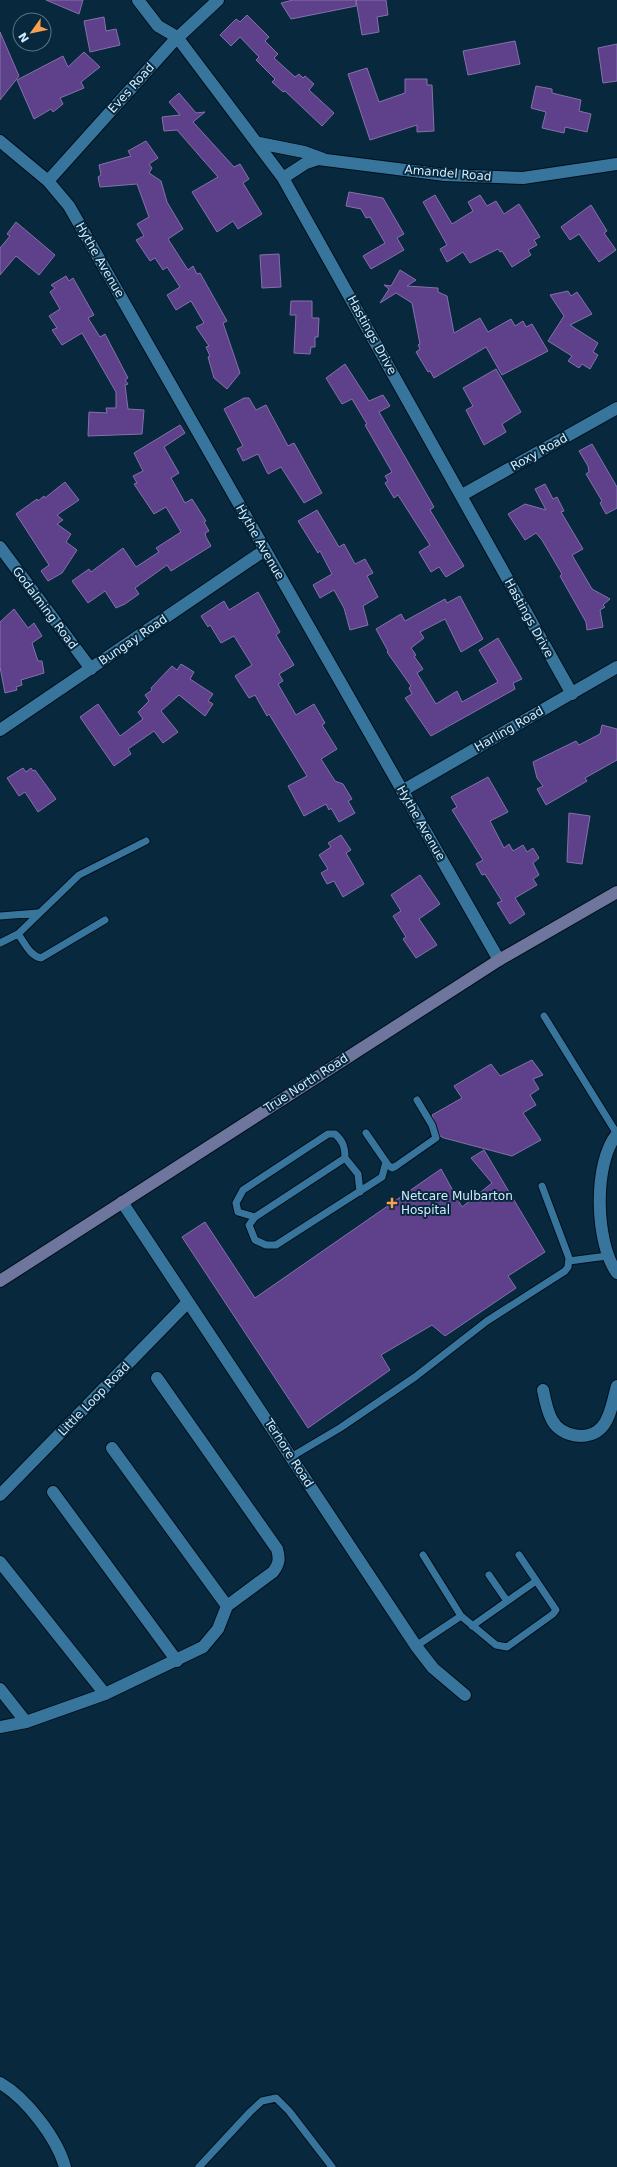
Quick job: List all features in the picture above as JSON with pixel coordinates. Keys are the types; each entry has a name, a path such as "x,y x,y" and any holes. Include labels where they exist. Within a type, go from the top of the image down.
{"main road":[{"name":"True North Road","path":"0,1281 499,960 617,892"}],"street":[{"name":"Hastings Drive","path":"138,0 158,26 178,37 284,178 572,694"},
{"name":"Eves Road","path":"48,181 178,37 218,0"},
{"name":"Hythe Avenue","path":"0,141 48,181 60,193 77,219 499,960"},
{"path":"259,143 304,152 324,159"},
{"name":"Amandel Road","path":"284,178 306,163 324,159 445,175 523,178 617,164"},
{"name":"Roxy Road","path":"462,496 617,408"},
{"name":"Godalming Road","path":"0,547 91,669"},
{"name":"Bungay Road","path":"0,730 265,550"},
{"name":"Harling Road","path":"402,791 617,667"},
{"path":"617,1134 609,1145 602,1164 600,1196 602,1238 607,1256 617,1273"},
{"name":"Terhore Road","path":"122,1202 416,1646 433,1668 466,1695"},
{"name":"Little Loop Road","path":"0,1496 188,1302"},
{"path":"0,1727 26,1722 105,1694 177,1661 203,1647 218,1629 227,1606 273,1572 278,1565 279,1557 277,1549 157,1378"},
{"path":"543,1390 548,1410 556,1425 572,1435 582,1436 593,1434 603,1426 617,1386"},
{"path":"112,1448 227,1606"},
{"path":"53,1492 177,1661"},
{"path":"0,1562 105,1694"},
{"path":"0,1689 26,1722"},
{"path":"0,2083 26,2104 62,2154 66,2167"}],"lane":[{"path":"0,943 18,934 79,875 146,841"},
{"path":"2,917 38,913"},
{"path":"18,934 31,953 35,957 41,958 105,920"},
{"path":"544,1016 617,1134"},
{"path":"366,1133 389,1167 394,1168 436,1140 432,1126 417,1100"},
{"path":"255,1217 238,1212 236,1203 243,1190 328,1134 335,1134 341,1140 345,1148 345,1158 358,1174 360,1192"},
{"path":"345,1158 255,1217 249,1225 255,1240 266,1245 276,1245 382,1177 386,1162"},
{"path":"291,1457 340,1428 415,1377 488,1321 565,1271 569,1261 542,1186"},
{"path":"569,1261 607,1256"},
{"path":"423,1555 461,1616 496,1646 507,1647 553,1614 556,1610 555,1606 519,1555"},
{"path":"489,1575 507,1601"},
{"path":"472,1626 536,1581"},
{"path":"416,1646 461,1616"},
{"path":"199,2167 262,2101 276,2098 289,2111 332,2167"}],"building":[{"path":"46,0 83,0 79,14"},
{"path":"293,0 356,0 356,6 291,19 281,3"},
{"path":"356,0 386,0 388,15 377,17 379,32 362,35"},
{"path":"247,15 269,37 265,41 278,54 274,58 295,77 299,74 303,78 305,76 314,84 309,90 334,113 322,126 285,91 283,92 272,82 275,79 256,60 259,57 240,37 231,46 220,35 236,19 240,22"},
{"path":"104,17 106,31 116,29 120,45 90,52 84,21"},
{"path":"0,32 19,76 0,100"},
{"path":"515,41 520,64 468,75 463,51"},
{"path":"617,44 617,81 603,83 598,48"},
{"path":"84,52 100,67 81,82 84,88 60,98 63,104 53,112 51,109 34,119 17,80 63,56 68,67"},
{"path":"367,68 379,102 405,93 405,79 427,79 427,85 432,85 434,131 417,132 417,125 370,140 348,74"},
{"path":"536,86 552,89 552,93 581,100 579,111 591,114 587,132 565,127 564,133 542,128 546,112 531,108"},
{"path":"179,93 196,113 205,112 193,122 234,167 240,164 249,179 243,183 262,214 238,229 233,221 217,232 192,192 218,177 177,130 164,131 162,117 180,115 169,102"},
{"path":"146,141 158,158 149,164 152,168 149,173 161,181 167,202 183,229 168,239 188,270 193,266 197,274 200,273 227,321 223,323 240,373 227,389 214,378 208,357 210,356 206,347 209,346 196,327 204,323 191,301 176,310 167,295 180,287 167,267 163,270 155,258 150,261 136,240 144,236 137,224 149,217 137,184 100,187 98,177 101,175 99,165 131,156 128,151"},
{"path":"349,192 383,198 404,234 397,238 404,250 371,269 363,256 385,243 370,217 366,218 361,209 346,206"},
{"path":"435,195 452,224 473,211 468,202 480,195 487,206 496,201 504,214 519,204 540,237 534,240 537,245 528,250 531,255 512,267 502,251 500,252 498,249 470,263 463,252 447,262 440,249 447,245 423,202"},
{"path":"591,205 607,231 604,233 616,250 599,262 579,234 570,240 561,227"},
{"path":"16,222 55,255 39,275 16,256 0,275 0,248 10,236 7,234"},
{"path":"279,254 281,287 262,288 260,255"},
{"path":"400,270 416,280 407,286 438,288 438,292 447,296 454,333 480,318 488,332 511,319 515,326 523,321 526,327 532,324 548,351 502,375 486,347 434,378 430,371 428,372 416,352 420,349 418,345 420,344 412,303 396,293 380,303 389,289 384,285 391,286"},
{"path":"66,276 69,281 73,278 94,315 88,318 100,337 105,334 128,378 125,380 128,384 125,385 128,409 144,410 142,434 88,436 89,412 107,413 106,408 116,408 116,392 82,333 62,345 52,330 57,328 49,316 60,309 50,292 55,288 51,285"},
{"path":"568,291 571,296 577,292 592,314 570,325 598,343 593,352 598,355 590,369 582,364 579,368 568,361 572,356 548,341 564,316 550,295"},
{"path":"291,301 312,301 312,318 319,318 318,337 315,337 315,347 311,347 310,354 294,353 296,315 290,315"},
{"path":"345,364 369,401 383,395 390,406 379,412 434,507 430,510 464,566 446,577 439,567 431,572 419,552 430,545 398,495 394,498 385,483 388,481 385,476 392,472 352,399 342,404 326,378"},
{"path":"496,369 521,412 502,424 506,432 484,445 466,410 473,406 463,388"},
{"path":"244,398 249,398 256,410 266,405 288,446 294,443 322,493 304,503 281,467 268,474 258,454 243,461 237,449 243,446 224,409"},
{"path":"180,425 185,433 164,447 179,473 171,478 185,503 192,499 206,521 204,522 209,531 205,533 211,546 171,571 167,565 135,588 139,594 125,604 116,608 105,591 88,603 72,581 89,569 91,572 123,548 136,567 159,552 156,548 181,532 166,507 154,514 134,484 137,483 133,476 143,471 134,453"},
{"path":"592,444 617,487 617,508 606,514 600,503 602,501 586,474 589,472 588,466 579,451"},
{"path":"65,482 79,500 57,515 63,520 57,524 71,534 66,542 77,550 62,573 48,581 41,571 49,565 16,514 37,499 38,501 44,496 45,498"},
{"path":"545,484 553,499 557,497 564,511 561,512 583,549 572,555 592,589 610,599 603,605 605,607 600,610 603,627 587,630 586,622 560,576 562,574 542,540 536,533 525,540 508,514 525,504 546,510 535,489"},
{"path":"317,510 339,547 344,544 355,564 365,559 373,573 367,576 378,597 363,606 368,625 350,630 344,608 334,590 320,598 313,585 332,574 320,551 318,553 298,521"},
{"path":"258,592 280,632 276,635 294,665 279,674 283,681 278,684 296,715 314,704 325,723 322,725 337,749 321,759 335,781 343,784 352,799 348,801 355,813 339,822 331,808 329,810 326,804 304,816 288,786 307,776 269,714 267,716 255,695 249,698 235,676 252,665 234,636 221,643 210,625 208,627 201,616 224,601 229,610"},
{"path":"460,596 483,639 461,652 445,619 420,632 424,638 411,648 416,655 414,656 423,669 417,673 436,704 457,691 462,702 498,682 479,650 498,638 522,679 513,683 515,689 431,736 405,698 412,694 409,688 411,686 387,652 388,651 376,629 401,614 405,621 445,599 447,603"},
{"path":"14,609 28,628 34,623 42,636 32,643 38,661 42,661 44,673 21,680 22,685 16,687 17,690 5,693 0,667 0,622"},
{"path":"181,664 194,672 190,679 213,694 208,701 213,704 205,716 179,695 161,711 178,732 163,743 154,731 128,749 131,754 114,766 80,717 98,704 120,736 143,719 138,712 149,701 145,695 152,690 151,688 172,666 177,670"},
{"path":"602,725 617,729 617,760 585,778 587,781 546,805 537,789 543,786 537,778 533,762 576,741 579,745 600,734"},
{"path":"23,768 26,772 31,768 33,771 35,770 56,799 38,812 25,792 19,796 7,778"},
{"path":"488,777 508,812 490,821 504,848 509,844 513,851 523,845 527,852 533,848 539,858 533,863 539,875 533,879 537,885 515,898 525,914 510,924 497,903 502,901 485,874 482,875 476,864 483,860 452,810 457,807 451,797"},
{"path":"569,813 590,816 582,864 567,862"},
{"path":"341,835 351,850 346,853 364,884 343,897 334,881 327,884 321,873 328,869 319,855 331,847 328,843"},
{"path":"420,875 440,904 419,919 437,945 416,958 403,939 406,937 393,916 401,911 391,895"},
{"path":"532,1060 543,1075 533,1079 539,1089 530,1095 536,1105 523,1113 541,1140 512,1156 440,1136 432,1115 462,1098 454,1086 491,1064 500,1076"},
{"path":"484,1150 545,1252 508,1276 516,1288 445,1336 432,1325 381,1355 390,1370 308,1428 182,1237 205,1222 255,1298 441,1169 462,1207 492,1183 471,1158"}],"place":[{"name":"Netcare Mulbarton Hospital","path":"392,1203"}]}
